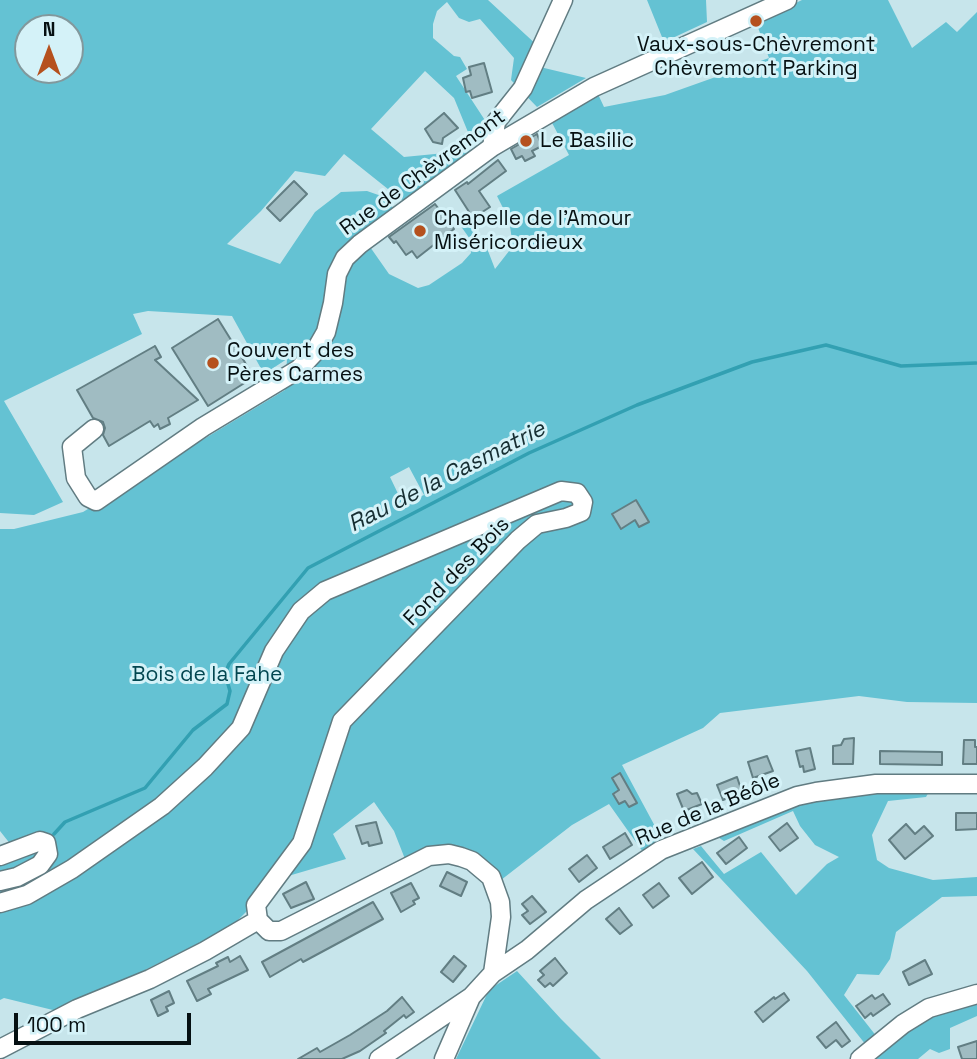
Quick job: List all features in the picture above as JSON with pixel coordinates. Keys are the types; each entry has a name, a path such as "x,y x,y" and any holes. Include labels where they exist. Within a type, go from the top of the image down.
{"street":[{"path":"492,147 496,122 523,88 563,0"},
{"name":"Rue de Chèvremont","path":"94,429 72,447 76,478 88,497 96,501 203,427 299,369 314,353 326,332 334,303 337,274 345,258 360,244 492,147 594,87 787,0"},
{"name":"Fond des Bois","path":"0,903 27,894 72,869 162,806 205,767 241,728 274,651 301,611 325,591 523,505 561,491 577,493 583,502 581,512 537,524 518,540 342,721 302,843 256,905 258,920"},
{"name":"Rue de la Béôle","path":"471,997 493,973 527,950 586,900 661,850 797,796 876,784 977,784"},
{"path":"0,856 40,841 46,844 48,854 40,864 17,877 0,881"},
{"path":"0,1049 77,1009 150,979 258,920 270,931 281,931 429,856 449,854 472,861 491,877 496,887 501,917 493,973"},
{"path":"860,1059 903,1024 929,1008 977,994"},
{"path":"379,1059 471,997"},
{"path":"444,1059 471,997"}],"green space":[{"name":"Bois de la Fahe","path":"0,0 488,0 539,47 540,67 586,78 537,107 511,80 514,58 480,19 469,22 459,18 447,2 437,11 433,38 454,56 460,57 467,69 456,76 492,131 470,137 454,98 425,71 371,129 404,157 476,150 403,201 344,154 325,176 295,171 261,211 227,244 280,264 315,212 341,192 367,191 387,198 399,218 368,244 389,274 418,288 429,285 462,263 471,253 470,239 455,218 456,213 485,243 495,269 513,246 509,220 497,196 569,155 550,119 597,92 604,107 665,95 769,58 756,22 802,0 888,0 912,48 946,22 957,32 977,12 977,703 907,702 859,696 720,713 703,728 622,765 664,843 643,852 609,804 572,825 501,880 489,865 405,859 394,831 374,802 333,834 346,859 261,884 249,898 247,911 231,927 61,1012 4,998 0,1000 0,855 15,850 0,831 0,529 14,529 83,512 285,390 287,359 264,374 232,316 148,311 133,314 142,334 4,401 63,502 34,515 0,513","holes":["409,467 424,495 403,504 390,477"]},
{"path":"647,0 706,0 707,22 664,42"},
{"path":"931,788 926,797 888,801 872,835 877,860 889,868 933,880 977,877 977,896 942,897 896,932 890,959 879,975 857,974 844,995 877,1037 866,1045 807,971 693,849 701,846 724,874 761,852 796,895 827,864 839,857 815,845 800,826 793,811 724,841 716,836 808,798"},
{"path":"517,971 601,1059 456,1059 489,990"},
{"path":"977,1000 977,1016 950,1028 950,1049 939,1053 930,1049 918,1059 871,1059 897,1035 961,1001"}],"building":[{"path":"484,63 492,92 472,98 470,91 466,92 463,78 471,75 469,67"},
{"path":"444,113 458,128 443,138 442,144 433,142 425,129"},
{"path":"537,134 542,146 532,151 535,156 525,161 522,156 516,159 511,149"},
{"path":"498,160 506,171 479,191 490,207 473,218 455,190 467,182 468,184"},
{"path":"294,181 307,194 280,221 267,208"},
{"name":"Chapelle de l'Amour Miséricordieux","path":"435,204 454,229 417,258 412,251 406,255 396,241 394,243 389,237"},
{"name":"Couvent des Pères Carmes","path":"218,319 254,377 208,406 172,348"},
{"path":"155,346 161,357 155,360 198,400 168,418 170,424 160,429 158,424 154,427 150,421 109,446 103,435 103,422 93,418 77,390"},
{"path":"636,500 649,522 639,527 635,520 621,529 612,514"},
{"path":"854,738 853,764 833,764 833,746 841,745 844,739"},
{"path":"964,740 975,740 977,764 963,764"},
{"path":"810,748 815,769 804,772 796,751"},
{"path":"880,751 942,752 942,765 880,764"},
{"path":"767,756 773,771 753,778 748,762"},
{"path":"620,773 637,803 629,807 625,801 619,804 613,794 619,790 612,778"},
{"path":"737,777 742,792 723,800 717,785"},
{"path":"687,790 692,794 697,793 702,804 684,811 677,794"},
{"path":"956,813 977,813 977,829 956,830"},
{"path":"376,822 382,843 369,846 368,842 362,844 356,826"},
{"path":"787,823 798,838 780,851 769,837"},
{"path":"906,824 915,834 924,826 933,836 905,859 889,840"},
{"path":"625,833 632,845 610,859 603,847"},
{"path":"739,837 747,848 726,864 717,853"},
{"path":"587,855 597,868 579,882 569,869"},
{"path":"702,862 713,877 692,894 679,878"},
{"path":"447,872 467,882 461,896 440,886"},
{"path":"306,882 314,899 291,908 283,894"},
{"path":"411,883 419,898 413,901 415,904 401,912 391,893"},
{"path":"659,883 669,896 653,908 643,895"},
{"path":"532,896 546,912 530,924 522,915 528,911 522,904"},
{"path":"373,902 383,919 270,977 262,962"},
{"path":"619,908 632,925 620,934 606,919"},
{"path":"240,956 248,970 208,989 211,994 197,1001 187,981 218,966 216,963 228,957 230,962"},
{"path":"454,956 466,966 453,982 441,972"},
{"path":"555,958 567,973 553,986 550,983 545,987 538,980 544,975 540,971"},
{"path":"925,960 932,974 909,985 903,972"},
{"path":"169,991 174,1003 166,1007 168,1011 158,1016 151,1000"},
{"path":"784,993 789,1000 763,1022 755,1012 774,997 775,999"},
{"path":"883,994 890,1004 873,1016 871,1013 865,1018 856,1006 872,995 875,999"},
{"path":"402,997 414,1012 406,1018 404,1015 384,1031 386,1033 360,1051 342,1059 298,1059 317,1048 320,1052 350,1035 387,1011"},
{"path":"836,1022 850,1041 842,1047 836,1040 826,1048 817,1037"},
{"path":"977,1041 977,1059 962,1059 958,1047"}],"waterway":[{"name":"Rau de la Casmatrie","path":"54,834 65,822 145,788 193,730 227,704 230,691 225,674 229,664 308,568 529,453 637,405 752,362 826,345 901,366 976,363"}],"place":[{"name":"Vaux-sous-Chèvremont Chèvremont Parking","path":"756,21"},
{"name":"Le Basilic","path":"526,141"},
{"name":"Chapelle de l'Amour Miséricordieux","path":"420,231"},
{"name":"Couvent des Pères Carmes","path":"213,363"}]}
